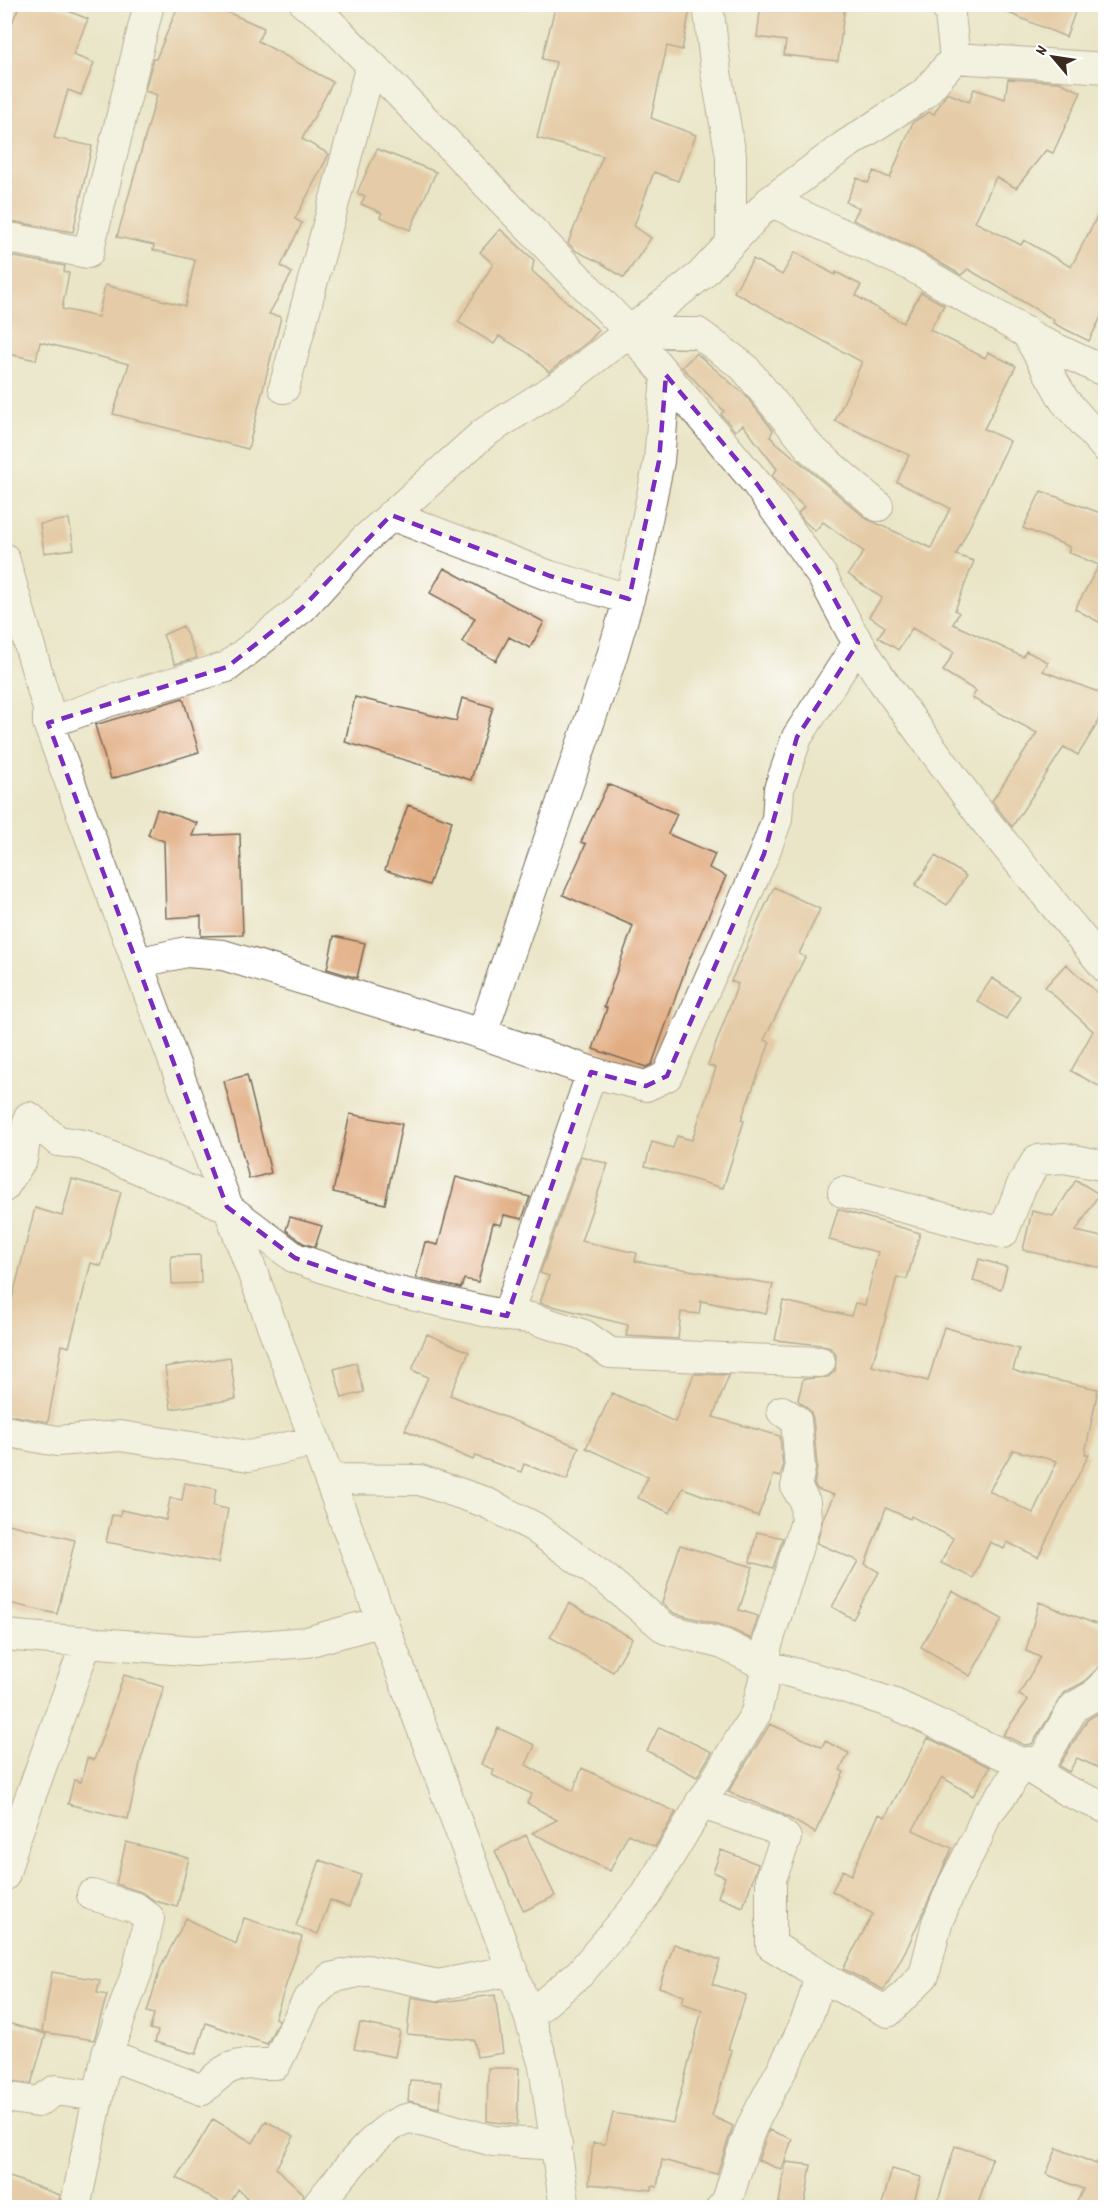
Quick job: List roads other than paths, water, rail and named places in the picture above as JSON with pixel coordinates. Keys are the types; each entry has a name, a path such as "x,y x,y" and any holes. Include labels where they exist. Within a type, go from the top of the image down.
{"street":[{"path":"4,237 88,253 149,4"},
{"path":"305,4 323,16 372,65 628,331 757,484 822,576 858,643 882,680 983,818 1106,968"},
{"path":"708,4 716,72 731,156 731,242"},
{"path":"48,723 110,701 227,667 302,608 363,541 484,433 565,382 701,275 770,201 844,146 924,94 955,58 951,15 945,4"},
{"path":"955,58 1106,68"},
{"path":"284,388 372,65"},
{"path":"770,201 910,265 1026,332 1106,372"},
{"path":"628,331 698,333 744,367 810,448 878,506"},
{"path":"1026,332 1064,400 1106,448"},
{"path":"482,1034 611,659 629,599 659,461 666,375"},
{"path":"391,515 550,576 629,599"},
{"path":"4,558 48,709 48,723 529,2016 544,2066 565,2208"},
{"path":"137,963 186,952 223,955 482,1034 592,1072 646,1086 667,1076 764,854 777,819 779,789 797,737 858,643"},
{"path":"507,1316 592,1072"},
{"path":"4,1187 22,1159 29,1117 58,1141 84,1145 227,1207 295,1258 389,1290 507,1316 531,1318 584,1335 610,1353 820,1362"},
{"path":"843,1192 1003,1233 1021,1187 1037,1160 1064,1158 1106,1166"},
{"path":"529,2016 580,1973 646,1895 756,1713 767,1666 766,1648 806,1521 805,1502 796,1487 800,1468 796,1420 782,1411"},
{"path":"4,1431 57,1441 120,1436 249,1455 315,1441"},
{"path":"329,1479 420,1480 485,1502 534,1527 607,1580 666,1629 723,1644 767,1666 828,1682 895,1704 1021,1763 1067,1791 1106,1808"},
{"path":"4,1635 195,1651 307,1642 383,1621"},
{"path":"4,1876 15,1839 87,1641"},
{"path":"1021,1763 1043,1761 1074,1707 1095,1695 1106,1682"},
{"path":"700,1803 773,1828 786,1838 771,1879 771,1945 819,1975 888,2012 924,1975 937,1923 953,1885 986,1815 1008,1787 1021,1763"},
{"path":"75,2208 107,2054 138,1969 149,1918 136,1908 92,1896"},
{"path":"107,2054 202,2090 225,2068 244,2064 276,2064 307,2001 330,1977 367,1970 438,1985 513,1970"},
{"path":"721,2208 727,2201 755,2120 788,2060 816,1996 819,1975"},
{"path":"4,2097 38,2102 56,2091 98,2096"},
{"path":"315,2208 382,2133 399,2119 411,2118 493,2140 557,2145"}]}
